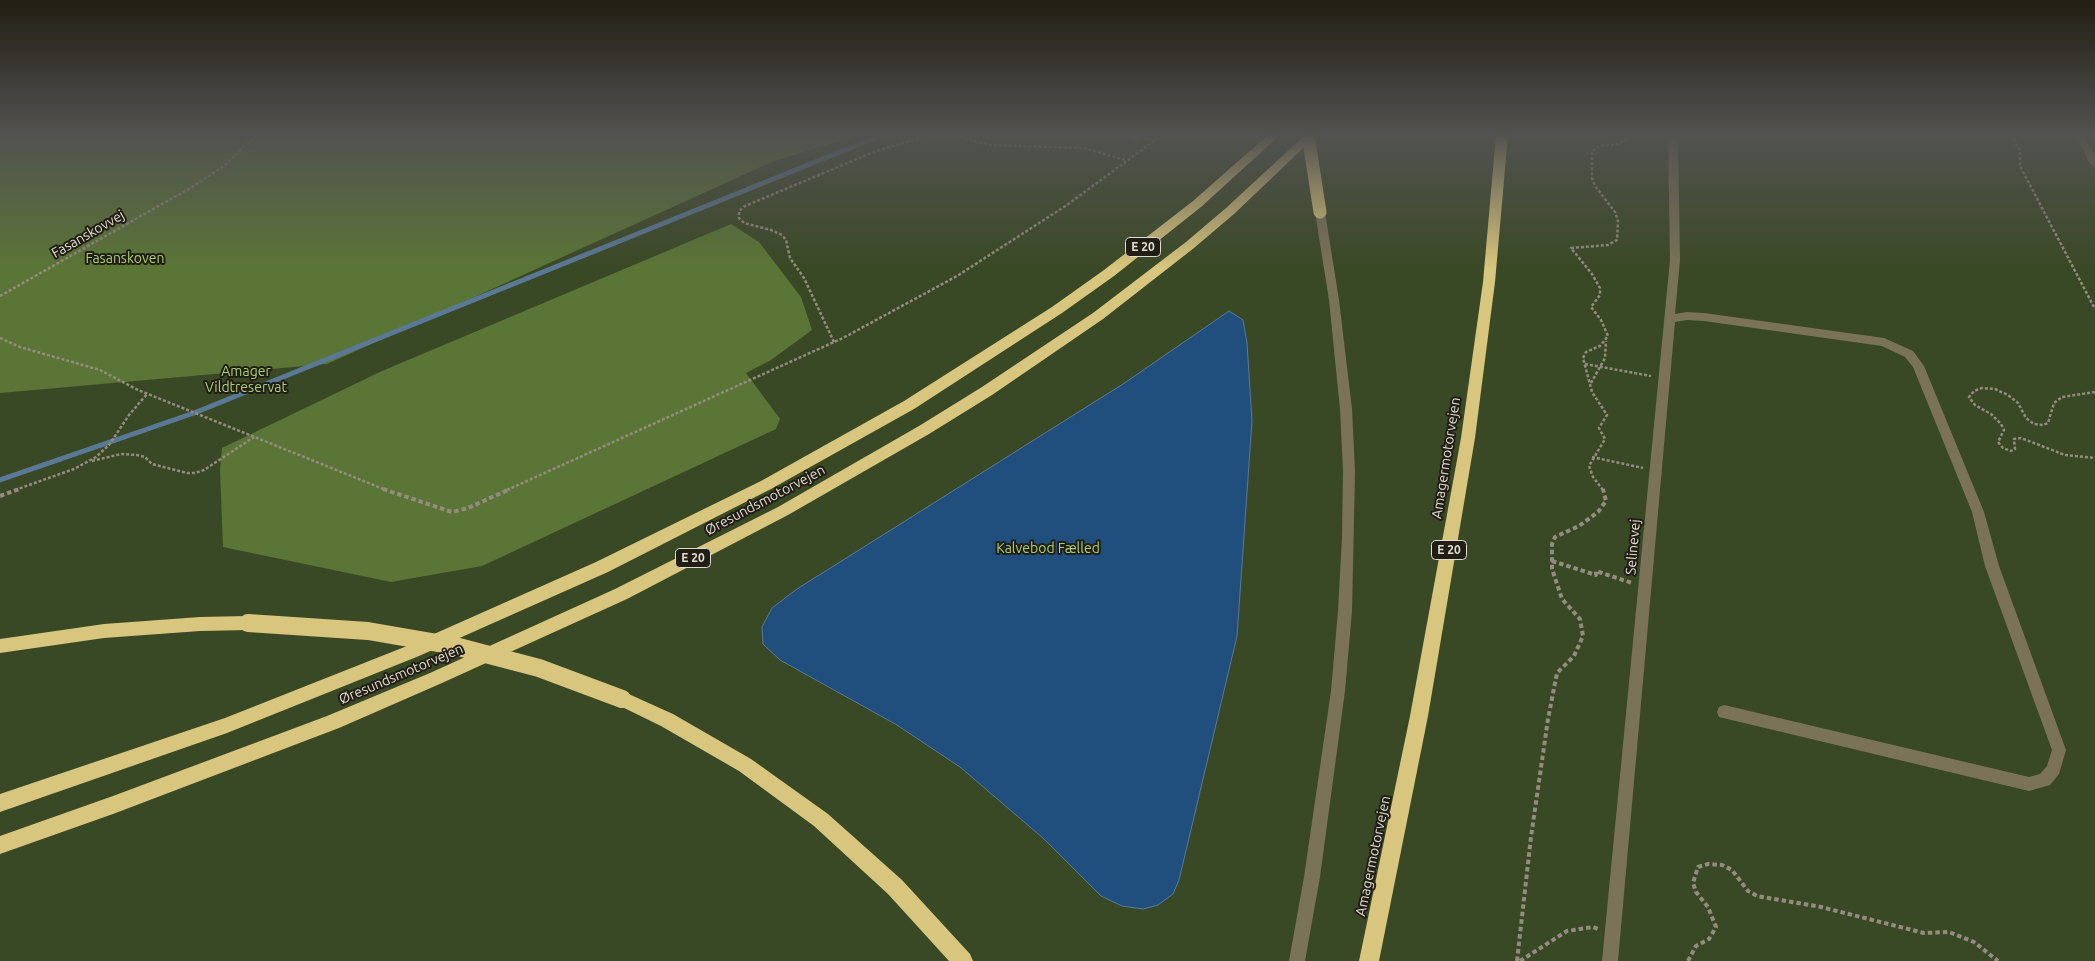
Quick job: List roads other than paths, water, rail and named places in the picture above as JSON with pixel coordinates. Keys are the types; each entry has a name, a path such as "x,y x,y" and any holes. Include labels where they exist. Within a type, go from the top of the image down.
{"highway":[{"name":"Øresundsmotorvejen","path":"0,803 227,725 414,650 602,567 766,485 909,405 1057,310 1176,222 1226,180"},
{"name":"Øresundsmotorvejen","path":"0,845 233,760 376,704 603,602 783,511 932,425 1098,316 1183,251 1230,211 1262,180"},
{"path":"1315,180 1320,212"},
{"name":"Amagermotorvejen","path":"1369,961 1420,707 1466,446 1489,282 1498,180"},
{"path":"0,646 104,631 248,623 340,628 412,637 539,668 622,698 668,720 730,756 784,792 821,820 895,887 963,961"}],"street":[{"name":"Selinevej","path":"1610,961 1675,260 1674,180"},
{"path":"1297,961 1322,809 1338,691 1345,611 1348,537 1349,471 1346,409 1334,300 1320,212"},
{"path":"1670,319 1686,316 1884,342 1909,354 1918,366 1978,512 1992,566 2059,750 2054,769 2045,780 2029,784 1724,712"}],"water":[{"path":"1229,311 1243,320 1247,343 1252,421 1237,636 1179,880 1173,894 1158,905 1143,909 1122,906 1101,896 1044,839 960,767 897,725 780,660 763,644 762,627 772,608 797,589 1123,384"}],"waterway":[{"path":"0,480 194,413 771,180"}],"park label":[{"name":"Fasanskoven","path":"125,258"},
{"name":"Amager Vildtreservat","path":"246,380"},
{"name":"Kalvebod Fælled","path":"1048,548"}]}
